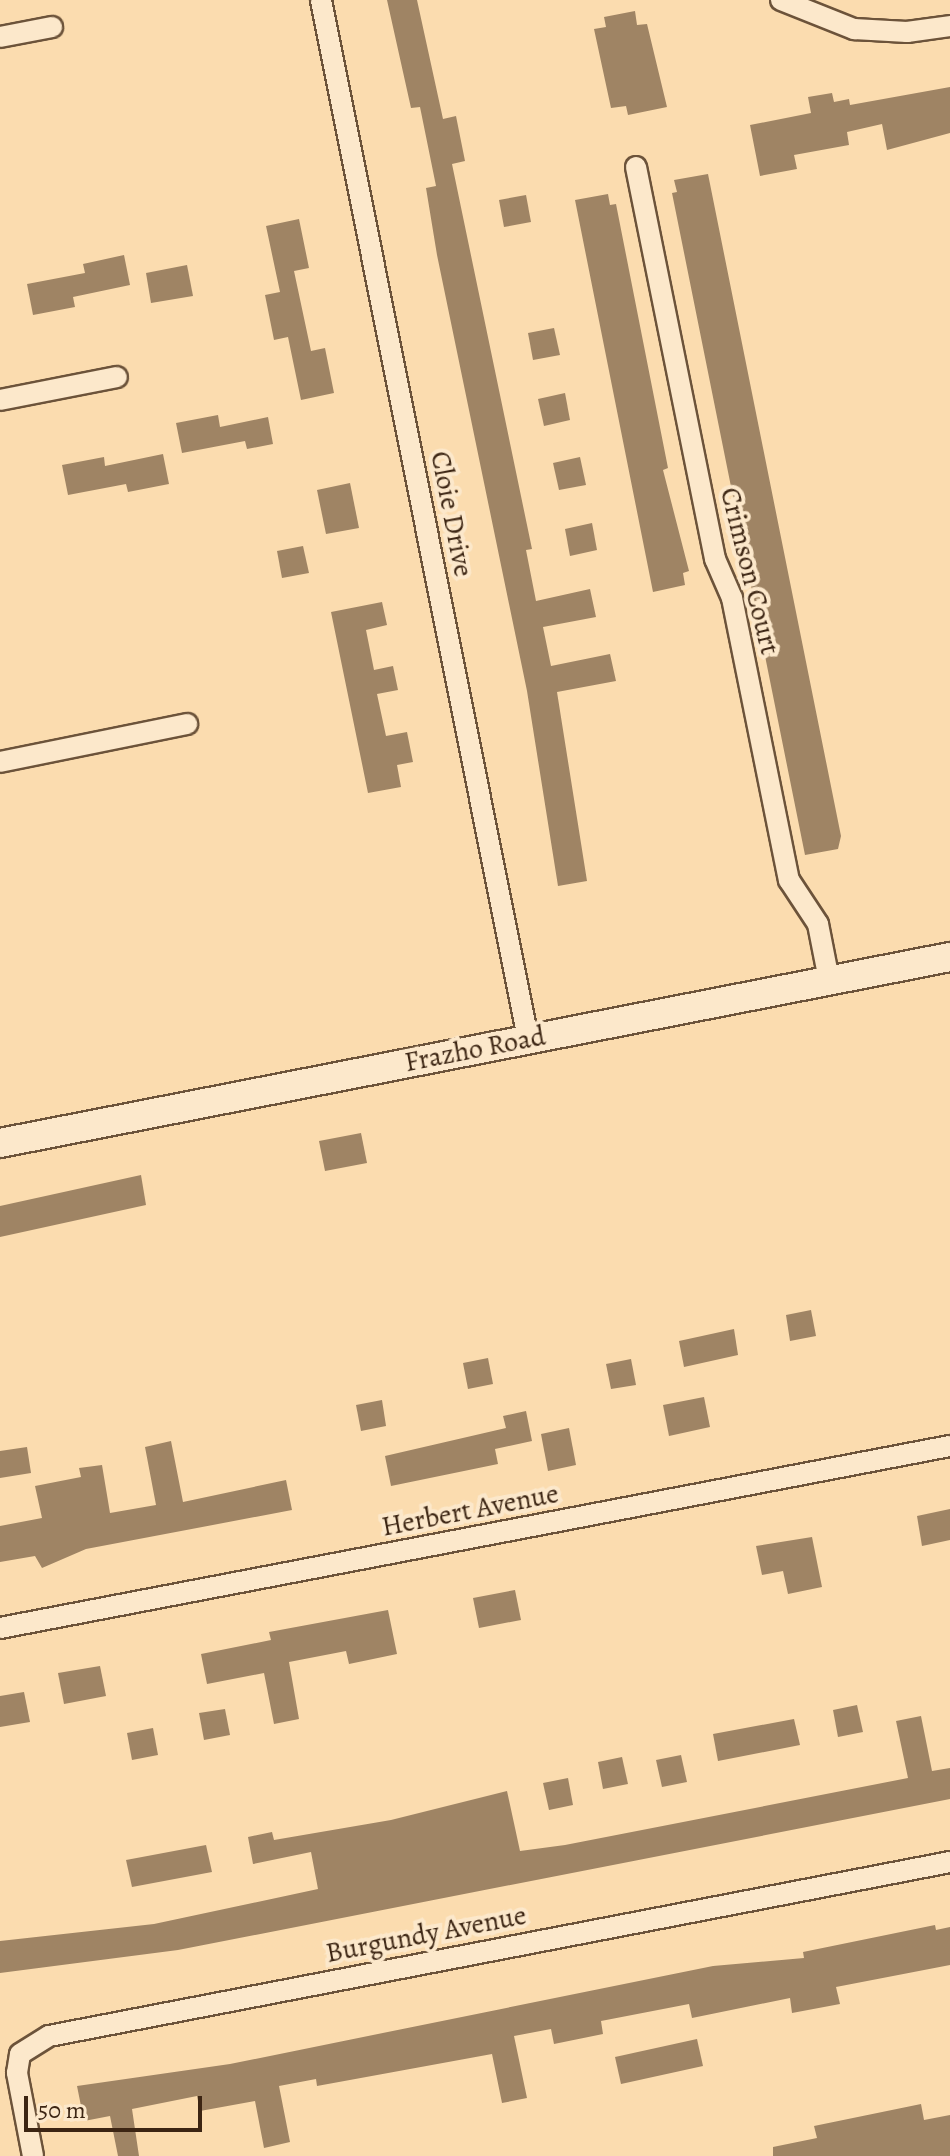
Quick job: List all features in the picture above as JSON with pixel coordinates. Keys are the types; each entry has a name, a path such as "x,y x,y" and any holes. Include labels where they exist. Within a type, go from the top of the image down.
{"street":[{"name":"Cloie Drive","path":"321,0 528,1039"},
{"path":"781,0 854,29 907,32 950,26"},
{"path":"0,37 52,27"},
{"name":"Crimson Court","path":"636,167 715,559 732,598 789,880 818,924 829,980"},
{"path":"0,400 117,377"},
{"path":"0,762 187,724"},
{"name":"Frazho Road","path":"0,1143 950,957"},
{"name":"Herbert Avenue","path":"0,1628 950,1446"},
{"name":"Burgundy Avenue","path":"33,2156 17,2073 20,2054 49,2036 950,1862"}],"building":[{"path":"387,0 417,0 443,119 456,116 465,161 452,164 532,549 526,550 536,601 590,589 596,617 543,627 551,666 610,654 616,681 557,692 587,881 558,886 527,691 437,255 426,188 436,186 420,107 411,108"},
{"path":"635,11 637,25 647,24 667,107 628,115 626,106 611,108 594,29 606,27 604,17"},
{"path":"950,87 950,133 887,150 882,124 847,132 849,145 794,155 797,169 760,176 750,125 811,113 808,97 832,93 834,102 849,99 850,105"},
{"path":"708,174 841,836 838,849 805,855 672,193 677,192 674,180"},
{"path":"608,194 610,205 616,204 668,468 663,470 689,571 683,573 685,585 653,592 575,200"},
{"path":"526,195 531,222 504,227 499,200"},
{"path":"299,219 309,268 294,271 311,351 325,348 334,393 301,400 288,337 274,340 265,295 280,292 266,226"},
{"path":"124,255 130,285 73,297 75,307 33,315 27,284 85,273 83,264"},
{"path":"187,265 193,296 151,303 146,273"},
{"path":"554,328 560,355 533,360 528,333"},
{"path":"565,393 570,420 544,426 538,399"},
{"path":"218,415 220,427 268,417 273,444 247,449 245,441 182,453 176,423"},
{"path":"163,454 169,484 128,492 126,484 68,495 62,465 104,457 105,466"},
{"path":"580,457 586,485 559,490 553,463"},
{"path":"350,483 359,528 326,534 317,490"},
{"path":"592,523 597,550 570,556 565,529"},
{"path":"303,546 309,573 282,578 277,551"},
{"path":"382,602 387,625 366,630 374,670 393,666 398,690 377,694 386,736 407,732 413,762 397,765 401,787 368,793 331,612"},
{"path":"361,1133 367,1163 325,1171 319,1141"},
{"path":"141,1175 146,1205 0,1237 0,1206"},
{"path":"811,1310 816,1336 790,1341 786,1315"},
{"path":"734,1329 738,1355 684,1367 679,1341"},
{"path":"488,1358 493,1384 468,1389 463,1363"},
{"path":"631,1359 636,1385 611,1389 606,1364"},
{"path":"704,1397 710,1427 669,1436 663,1405"},
{"path":"382,1400 386,1426 361,1431 356,1405"},
{"path":"526,1411 532,1441 495,1449 498,1464 391,1486 385,1456 506,1428 503,1416"},
{"path":"569,1428 576,1465 548,1471 541,1434"},
{"path":"171,1441 183,1502 286,1480 292,1510 86,1549 42,1568 35,1556 0,1562 0,1526 42,1518 35,1486 81,1477 79,1468 102,1465 110,1513 156,1505 145,1447"},
{"path":"27,1447 31,1473 0,1478 0,1451"},
{"path":"950,1509 950,1540 922,1546 917,1516"},
{"path":"812,1537 822,1587 788,1594 783,1571 762,1575 756,1546"},
{"path":"515,1590 521,1620 479,1628 473,1598"},
{"path":"388,1610 397,1654 349,1664 346,1651 289,1662 299,1719 274,1724 264,1673 207,1684 201,1654 271,1640 269,1632"},
{"path":"100,1666 106,1696 64,1704 58,1673"},
{"path":"24,1692 30,1722 0,1727 0,1696"},
{"path":"857,1705 863,1732 838,1737 833,1710"},
{"path":"225,1709 230,1735 204,1740 199,1713"},
{"path":"921,1716 932,1771 950,1768 950,1799 178,1950 0,1973 0,1941 154,1924 318,1889 311,1852 253,1864 248,1837 272,1832 274,1840 391,1820 507,1791 520,1851 565,1845 908,1778 896,1721"},
{"path":"794,1719 800,1745 718,1761 713,1734"},
{"path":"153,1728 158,1755 132,1760 127,1733"},
{"path":"681,1755 687,1782 662,1787 656,1760"},
{"path":"622,1757 628,1784 603,1789 598,1762"},
{"path":"568,1778 573,1805 549,1810 543,1783"},
{"path":"206,1845 212,1872 132,1887 126,1860"},
{"path":"935,1925 936,1930 950,1927 950,1965 836,1987 840,2004 792,2013 790,1998 692,2018 689,2004 601,2021 603,2034 554,2044 551,2029 514,2036 527,2098 502,2103 492,2054 317,2086 316,2079 279,2086 290,2142 264,2148 255,2101 200,2111 197,2096 132,2109 139,2156 118,2156 110,2116 84,2121 77,2086 230,2064 713,1966 804,1958 803,1952"},
{"path":"697,2039 703,2066 621,2084 615,2057"},
{"path":"921,2104 924,2120 950,2115 950,2156 773,2156 773,2147 817,2138 814,2126"}]}
